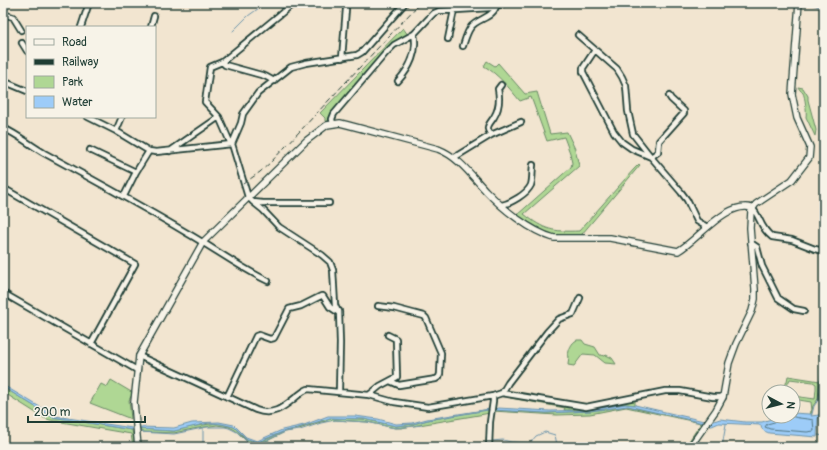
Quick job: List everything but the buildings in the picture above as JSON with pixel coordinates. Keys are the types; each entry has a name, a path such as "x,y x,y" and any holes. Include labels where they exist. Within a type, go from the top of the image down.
{"street":[{"path":"81,26 89,3"},
{"path":"294,3 222,62 210,67 205,99 206,104 215,111 219,117 232,144 248,197 263,210 278,227 322,255 330,262 333,270 335,305 339,313"},
{"path":"232,144 241,123 243,114 258,93 291,67 306,63 342,58 362,52 405,3"},
{"path":"333,124 332,119 334,114 385,54 394,45 414,34 434,13 496,7 505,3"},
{"path":"690,447 716,410 723,397 729,363 736,344 752,311 755,299 755,289 751,243 750,215 752,208 764,198 792,180 809,158 810,147 797,118 791,84 798,3"},
{"path":"464,46 471,27 476,22 494,11 496,7"},
{"path":"342,58 346,9"},
{"path":"448,39 454,10"},
{"path":"3,14 13,17 21,30"},
{"path":"151,26 154,16"},
{"path":"398,81 413,56 415,50 414,34"},
{"path":"578,35 617,69 626,86 628,111 633,134 651,158 687,200 697,221 707,227"},
{"path":"22,43 26,50"},
{"path":"595,50 583,68 583,72 614,132 622,142 632,149 651,158"},
{"path":"222,62 225,65 265,76 274,81"},
{"path":"3,81 26,91"},
{"path":"491,135 488,127 495,116 500,97 498,89 501,85"},
{"path":"651,158 658,152 659,141 684,113 684,111 669,96"},
{"path":"169,151 219,117"},
{"path":"90,118 116,131 149,151 169,151 232,144"},
{"path":"116,131 122,118"},
{"path":"455,157 491,135 521,122"},
{"path":"138,447 134,402 139,356 203,242 306,141 327,125 348,125 438,149 455,157 488,193 532,228 546,236 560,239 610,238 678,251 719,218 744,206 752,208 757,212 764,229 772,237 792,240 824,251"},
{"path":"3,128 36,148 124,196 203,242 246,270 268,281"},
{"path":"90,150 136,172"},
{"path":"124,196 149,151"},
{"path":"502,205 508,204 524,193 530,185 533,165"},
{"path":"3,188 135,264 91,344"},
{"path":"253,202 329,203"},
{"path":"751,243 755,245 758,250 762,266 778,298 788,306 804,311"},
{"path":"3,292 137,370"},
{"path":"227,397 256,336 259,335 270,339 274,338 289,309 301,306 323,296 330,307 339,313"},
{"path":"502,393 547,332 559,319 573,314 580,298"},
{"path":"338,304 340,343 338,391"},
{"path":"378,306 394,308 424,316 441,353 440,374 436,379 399,385 390,381"},
{"path":"369,395 380,386 397,376 396,339 388,335"},
{"path":"139,356 260,412 269,413 275,412 308,389 369,395 394,402 428,407 493,396 502,393 586,407 665,391 680,391 713,397 723,397"},
{"path":"489,447 493,396"}],"green space":[{"path":"403,28 408,35 390,45 335,109 327,122 325,121 325,118 320,113"},
{"path":"487,61 495,66 498,63 525,94 537,92 550,134 567,132 575,149 579,166 524,214 537,224 555,230 579,231 634,169 639,164 640,165 582,234 582,236 558,236 549,234 517,215 571,167 572,163 564,137 547,141 531,97 520,101 499,77 484,66"},
{"path":"798,87 803,88 808,96 816,130 815,136 806,117 804,95"},
{"path":"577,340 582,340 585,344 595,347 600,355 606,355 612,358 616,364 605,363 595,355 583,354 574,366 568,365 570,349 573,343"},
{"path":"788,376 820,381 818,399 812,410 811,402 801,400 801,397 815,399 816,384 813,382 790,379 788,384 786,384"},
{"path":"111,380 133,393 129,400 131,419 90,403 101,384 107,387"},
{"path":"3,387 52,417 132,430 135,447 133,447 131,434 44,418 3,392"},
{"path":"509,395 577,407 635,398 635,405 625,404 589,410 564,410 565,408 510,398"},
{"path":"628,406 703,423 685,447 701,423 626,407 590,414 557,415 493,411 546,413 590,411"},
{"path":"490,409 490,413 401,428 367,422 335,420 321,422 285,432 261,444 250,443 235,430 229,427 217,425 174,433 140,432 140,429 174,431 217,423 234,427 245,438 254,442 262,441 285,431 330,418 364,419 396,426"}],"water":[{"path":"3,385 55,416 132,428 132,430 52,417 3,387"},
{"path":"625,404 704,421 706,420 703,423 628,406 590,411 546,413 492,410 498,408 550,411 589,410"},
{"path":"490,409 396,426 364,419 330,418 285,431 258,442 247,439 234,427 221,424 209,423 174,431 137,428 174,428 192,423 219,422 234,425 246,437 257,441 282,430 304,425 328,416 355,416 378,419 396,424 412,423 427,419"},
{"path":"801,413 812,414 811,416 819,415 817,437 769,433 763,430 761,425 719,423 712,426 707,425 720,419 761,422 761,424 801,424"}],"waterway":[{"path":"233,31 248,16 266,3"},
{"path":"809,3 824,9"},
{"path":"812,414 814,406 819,399 824,348"},
{"path":"819,415 824,406"},
{"path":"140,429 140,432 174,434 207,427 225,427 237,432 248,443 257,445 285,432 300,430 335,420 367,422 395,428 422,425"},
{"path":"686,447 703,423"},
{"path":"722,447 726,424"},
{"path":"203,428 203,447"},
{"path":"492,441 503,440 530,443 536,436 545,432 555,435 557,445 566,447"},
{"path":"818,435 824,436"}],"railway":[{"path":"243,184 271,162 420,3"}]}
